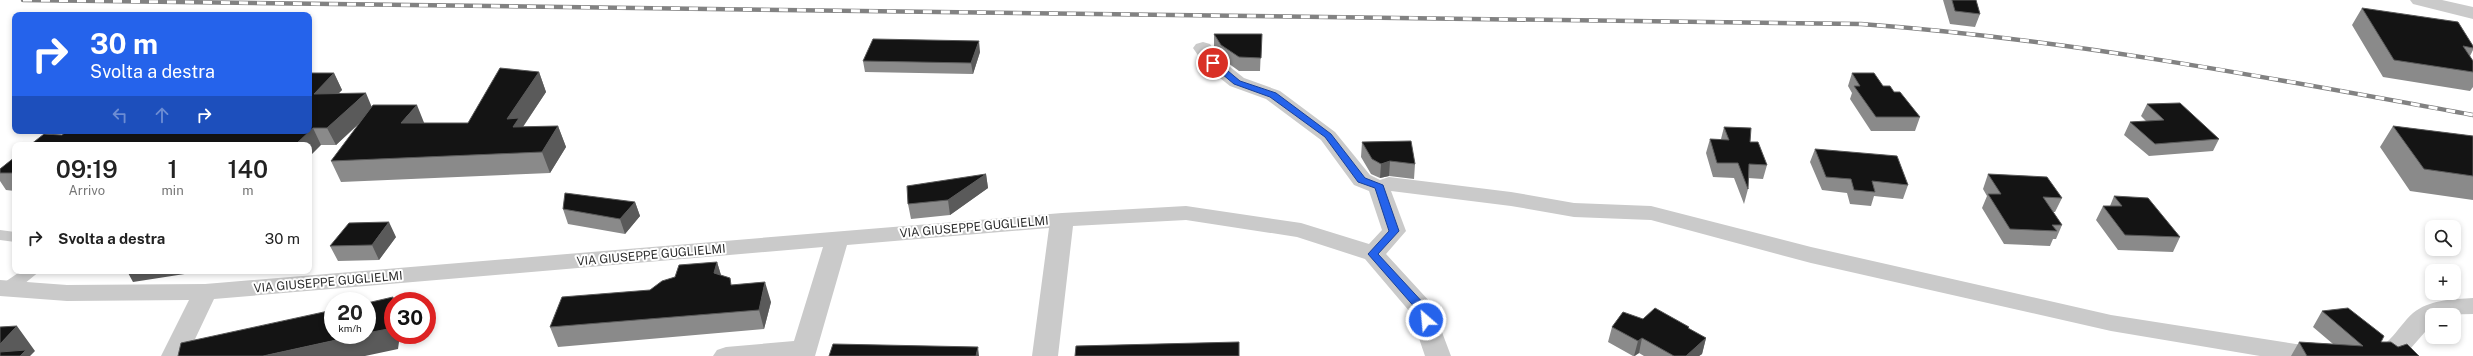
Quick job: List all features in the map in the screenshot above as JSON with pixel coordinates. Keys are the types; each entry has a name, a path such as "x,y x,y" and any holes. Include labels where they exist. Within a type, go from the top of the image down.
{"street":[{"path":"2419,0 2473,13"},
{"path":"1203,48 1213,63 1237,82 1273,95 1328,136 1362,180 1379,187 1389,184 1428,188 1574,210 1650,214 1811,254 2111,323 2315,356"},
{"path":"1379,187 1394,231 1373,254 1422,309 1438,356"},
{"name":"VIA GIUSEPPE GUGLIELMI","path":"4,288 67,293 205,292 1062,220 1186,213 1301,230 1373,254"},
{"path":"1045,356 1062,220"},
{"path":"726,356 803,353 837,239"},
{"path":"174,356 205,292"},
{"path":"2385,356 2392,353 2426,315 2436,310 2473,306"}],"lane":[{"path":"0,236 12,237"},
{"path":"4,288 27,274"}],"building":[{"path":"1952,0 1976,0 1980,14 1955,11"},
{"path":"2362,8 2458,22 2473,46 2473,48 2463,46 2473,61 2473,72 2394,60"},
{"path":"1214,34 1262,34 1261,58 1239,57 1221,45"},
{"path":"873,39 979,41 971,63 863,61"},
{"path":"500,68 539,72 507,119 519,118 513,127 558,126 542,152 331,161 373,105 417,105 401,123 468,123"},
{"path":"312,73 334,73 314,94 366,93 327,128 312,129"},
{"path":"1852,73 1874,73 1883,86 1890,86 1894,92 1900,92 1920,117 1876,117 1854,86 1860,86"},
{"path":"2180,103 2219,139 2155,144 2130,122 2164,120 2147,104"},
{"path":"2393,126 2473,136 2473,176 2424,169"},
{"path":"1724,127 1751,128 1750,142 1758,142 1767,165 1749,164 1748,189 1738,163 1717,163 1710,139 1729,140"},
{"path":"44,134 307,134 298,142 34,142"},
{"path":"1411,141 1415,164 1390,161 1381,164 1372,159 1362,142"},
{"path":"1815,149 1897,156 1908,185 1872,181 1875,192 1854,190 1851,179 1826,177"},
{"path":"12,159 12,173 0,173 0,169"},
{"path":"986,174 948,200 908,204 907,186"},
{"path":"1988,174 2047,177 2062,198 2043,197 2062,225 2052,225 2057,231 2010,229 1988,194 2001,194"},
{"path":"565,193 635,202 620,219 563,209"},
{"path":"2114,196 2148,198 2180,237 2125,235 2103,206 2122,206"},
{"path":"389,222 372,245 330,246 349,223"},
{"path":"717,262 714,273 730,278 731,285 765,282 759,310 550,327 562,297 650,290 662,281 675,277 679,265"},
{"path":"384,299 384,330 376,331 376,301"},
{"path":"1655,308 1706,338 1686,356 1674,356 1642,338 1638,341 1612,327 1623,312 1643,319"},
{"path":"2348,308 2384,336 2381,342 2391,342 2398,347 2407,344 2419,356 2307,356 2299,342 2363,346 2322,311"},
{"path":"324,312 324,343 263,356 178,356 181,343"},
{"path":"17,326 0,344 0,327"},
{"path":"1239,342 1239,356 1075,356 1076,346"},
{"path":"833,344 978,347 976,356 829,356"},
{"path":"26,350 20,356 0,356 0,352"}],"railway":[{"path":"23,0 1861,24 2015,39 2168,61 2473,115"}],"route":[{"path":"1213,63 1237,82 1273,95 1328,136 1362,180 1379,187 1394,231 1373,254 1422,309 1426,320"}]}
